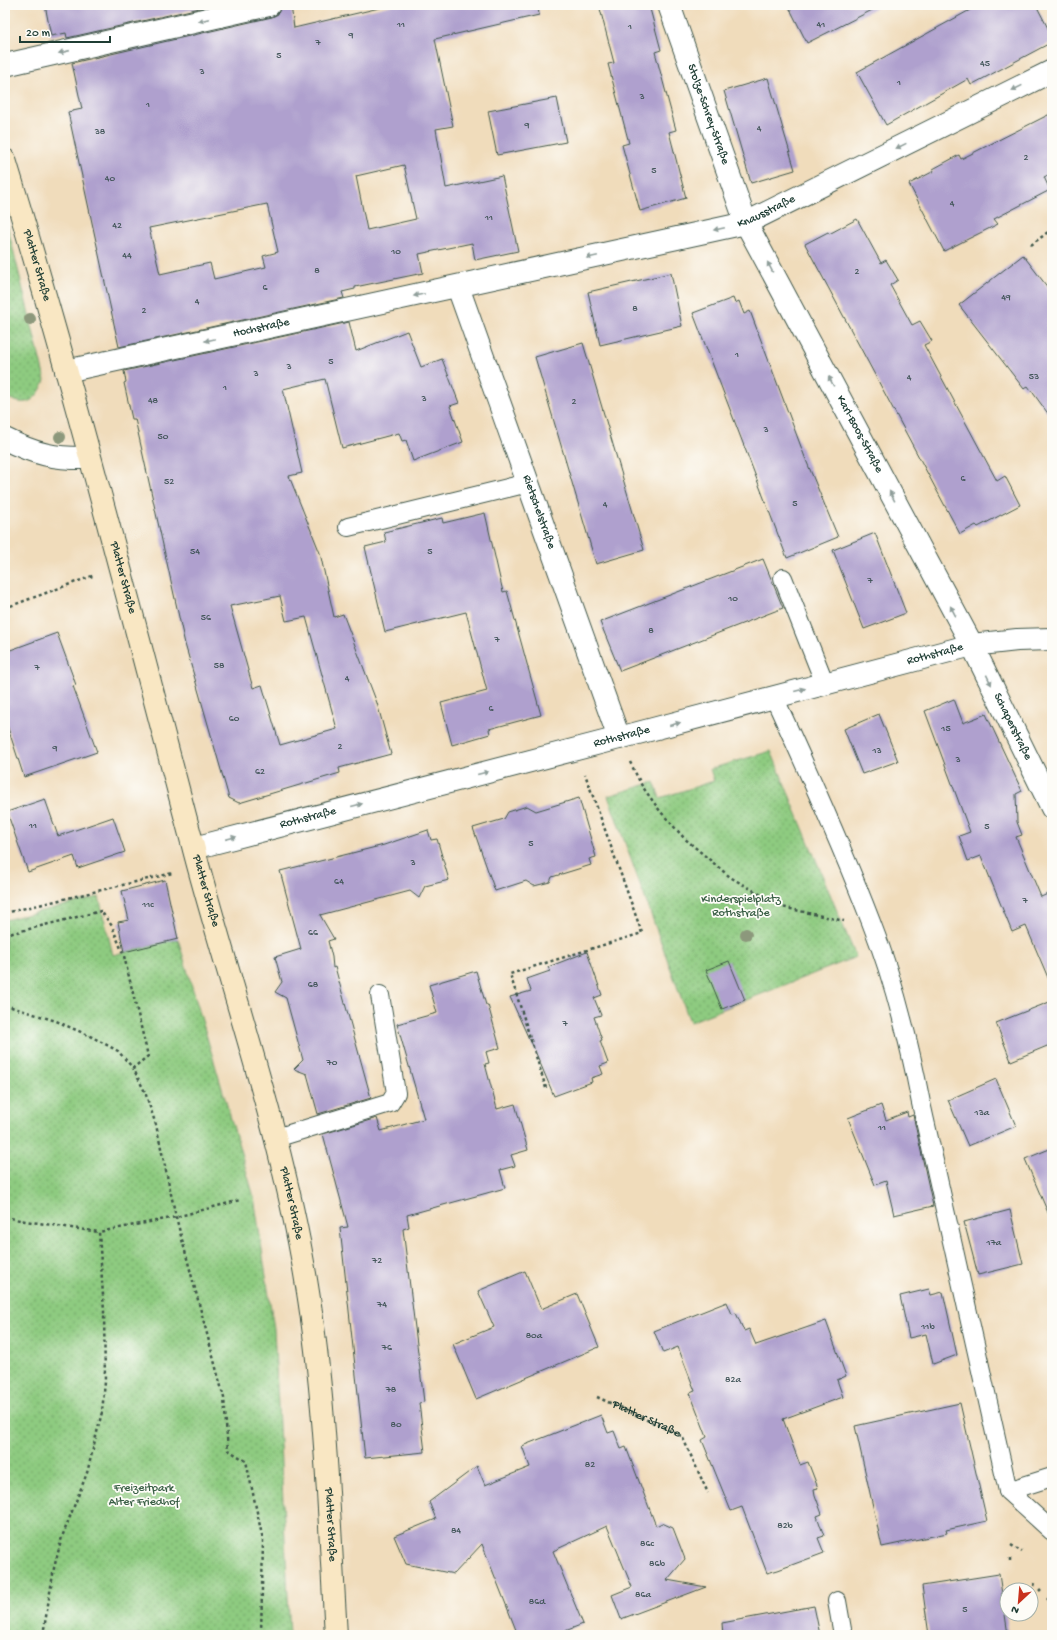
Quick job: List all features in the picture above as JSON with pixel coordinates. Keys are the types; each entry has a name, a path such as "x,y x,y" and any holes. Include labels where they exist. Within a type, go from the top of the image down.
{"main road":[{"name":"Platter Straße","path":"5,160 29,238 66,371 196,857 276,1138 298,1235 317,1351 336,1635"}],"street":[{"path":"5,65 269,5"},
{"name":"Stolze-Schrey-Straße","path":"669,5 746,223"},
{"name":"Knausstraße","path":"458,287 746,223 1052,71"},
{"name":"Karl-Boos-Straße","path":"746,223 972,645"},
{"name":"Hochstraße","path":"66,371 458,287"},
{"name":"Rietschelstraße","path":"458,287 619,738"},
{"path":"5,439 39,454 66,459 89,458"},
{"name":"Rothstraße","path":"196,857 576,749 972,645 1017,640 1052,639"},
{"name":"Schaperstraße","path":"972,645 1052,808"}],"lane":[{"path":"348,528 528,483"},
{"path":"783,578 824,684"},
{"path":"774,697 816,789 872,923 901,1015 912,1056 921,1103 1008,1491 1052,1531"},
{"path":"276,1138 390,1104 396,1093 380,995"},
{"path":"1008,1491 1052,1477"},
{"path":"837,1601 843,1635"}],"path":[{"path":"1031,245 1052,229"},
{"path":"5,608 118,567"},
{"path":"546,1088 510,974 642,933 576,749"},
{"path":"642,786 660,811 684,838 730,877 782,907 842,921"},
{"path":"5,913 196,857"},
{"path":"5,935 101,911 112,926 124,956 148,1056 133,1068"},
{"path":"5,1005 56,1021 92,1037 118,1051 133,1068 145,1092 156,1125 176,1217 224,1398 228,1450 246,1461 263,1540 261,1635"},
{"path":"5,1217 99,1232 176,1217 240,1200"},
{"path":"43,1635 54,1568 60,1545 87,1473 102,1412 104,1382 104,1312 99,1232"},
{"name":"Platter Straße","path":"597,1397 682,1436 708,1493"},
{"path":"1011,1545 1022,1552"}],"green space":[{"path":"5,216 45,380 34,398 25,402 12,400 5,396"},
{"name":"Kinderspielplatz Rothstraße","path":"771,751 856,957 690,1022 608,796 654,782 660,798 714,781 710,769"},
{"name":"Freizeitpark Alter Friedhof","path":"99,897 113,955 178,939 254,1197 274,1329 290,1635 5,1635 5,920"}],"building":[{"path":"45,5 213,5 67,38 66,33 51,36"},
{"path":"281,5 291,5 294,28 392,5 538,5 539,15 435,39 453,126 436,129 446,188 502,176 518,251 475,260 472,243 419,254 423,273 355,287 355,289 342,292 344,298 119,347 68,112 82,109 72,63 272,17 278,14","holes":["404,165 416,219 367,230 356,176","267,204 278,252 263,256 266,267 214,279 210,263 160,274 149,228"]},
{"path":"599,5 649,5 661,50 655,52 676,130 669,132 686,198 640,211 622,145 629,143 608,64 614,63"},
{"path":"788,5 882,5 807,43"},
{"path":"979,5 1036,5 1052,36 1052,42 971,85 968,79 886,125 857,72"},
{"path":"768,78 795,170 751,183 724,91"},
{"path":"557,98 566,142 497,155 488,111"},
{"path":"1052,113 1052,173 1044,177 1050,190 994,219 998,224 944,251 909,184 934,171 933,169 959,155 961,159"},
{"path":"857,219 881,263 886,260 898,280 890,285 912,325 920,321 932,341 924,345 997,481 1005,476 1020,505 978,527 976,525 960,534 805,244 828,232 829,234"},
{"path":"1023,255 1052,293 1052,419 1028,386 1024,389 959,305"},
{"path":"671,273 682,326 600,345 588,292"},
{"path":"733,298 735,303 739,301 744,314 750,311 806,460 838,537 787,558 693,313"},
{"path":"349,322 356,351 407,331 421,367 442,359 459,403 450,406 463,442 413,461 406,440 402,441 399,433 342,448 325,379 283,389 302,473 289,476 320,553 334,617 343,614 377,703 391,754 339,768 340,773 239,803 229,798 185,644 135,419 132,419 124,383 126,382 124,371","holes":["280,596 286,621 306,617 337,729 280,745 262,685 253,688 230,606"]},
{"path":"583,343 644,550 596,564 535,357"},
{"path":"485,513 503,592 507,591 541,715 489,729 490,734 452,745 441,703 487,691 466,612 385,632 365,547 386,542 384,532 442,518 443,523"},
{"path":"875,533 906,613 864,629 833,550"},
{"path":"763,559 783,608 620,671 600,622"},
{"path":"57,633 76,685 73,686 97,752 24,777 5,719 5,652"},
{"path":"954,699 963,723 986,714 1022,791 1016,794 1017,822 1022,835 1016,837 1041,897 1052,892 1052,987 1026,926 1012,932 981,856 968,861 959,836 970,832 925,711"},
{"path":"879,714 898,761 862,774 844,729"},
{"path":"579,798 596,857 589,859 591,865 552,877 550,882 534,886 526,881 495,891 473,828 504,819 508,812 527,806 536,811"},
{"path":"45,799 58,836 113,817 125,852 78,868 74,856 28,872 7,812"},
{"path":"428,830 431,840 437,839 449,880 425,886 419,898 410,891 320,915 334,939 328,941 333,968 335,967 371,1098 318,1114 307,1074 294,1069 303,1060 286,998 275,992 282,982 275,957 301,949 280,871 384,845"},
{"path":"165,880 178,939 124,952 118,922 129,920 122,891"},
{"path":"587,952 602,995 594,998 601,1015 594,1017 602,1040 600,1041 608,1063 600,1066 603,1074 591,1078 592,1082 554,1096 530,1039 510,997 531,991 527,979 550,971 548,967"},
{"path":"729,961 745,1000 722,1009 706,970"},
{"path":"476,971 486,1005 488,1005 500,1048 486,1052 489,1063 485,1064 497,1109 515,1104 528,1150 511,1155 515,1166 500,1170 505,1188 407,1215 409,1227 403,1229 424,1402 419,1403 425,1452 365,1458 340,1228 348,1227 323,1134 377,1118 381,1131 424,1119 397,1024 437,1013 429,985"},
{"path":"1052,1001 1052,1044 1011,1061 996,1023"},
{"path":"996,1079 1016,1126 968,1146 948,1100"},
{"path":"881,1105 886,1120 907,1112 908,1117 913,1115 933,1206 894,1215 886,1181 875,1185 848,1118"},
{"path":"1052,1148 1052,1222 1025,1159"},
{"path":"1010,1210 1023,1264 978,1275 964,1222"},
{"path":"525,1271 541,1309 577,1294 599,1347 476,1399 453,1344 494,1327 478,1291"},
{"path":"929,1289 931,1295 943,1292 957,1355 933,1364 926,1334 909,1338 900,1296"},
{"path":"727,1302 732,1314 736,1313 744,1331 749,1329 756,1345 826,1321 846,1376 837,1380 843,1397 783,1419 800,1465 808,1462 818,1488 814,1489 822,1514 817,1516 824,1536 818,1538 824,1553 767,1573 742,1507 731,1511 702,1440 707,1437 690,1393 695,1391 678,1347 663,1353 654,1331"},
{"path":"960,1403 987,1521 946,1530 947,1533 882,1547 855,1426"},
{"path":"601,1415 608,1433 614,1431 621,1449 626,1447 656,1526 662,1523 673,1528 685,1559 667,1580 706,1587 621,1619 612,1595 632,1587 607,1526 553,1551 583,1624 555,1635 518,1635 482,1544 454,1574 406,1564 394,1536 436,1519 429,1502 477,1466 485,1485 530,1467 522,1446"},
{"path":"999,1574 999,1622 1006,1622 1008,1635 929,1635 922,1586"},
{"path":"814,1606 820,1635 723,1635 722,1623"}]}
